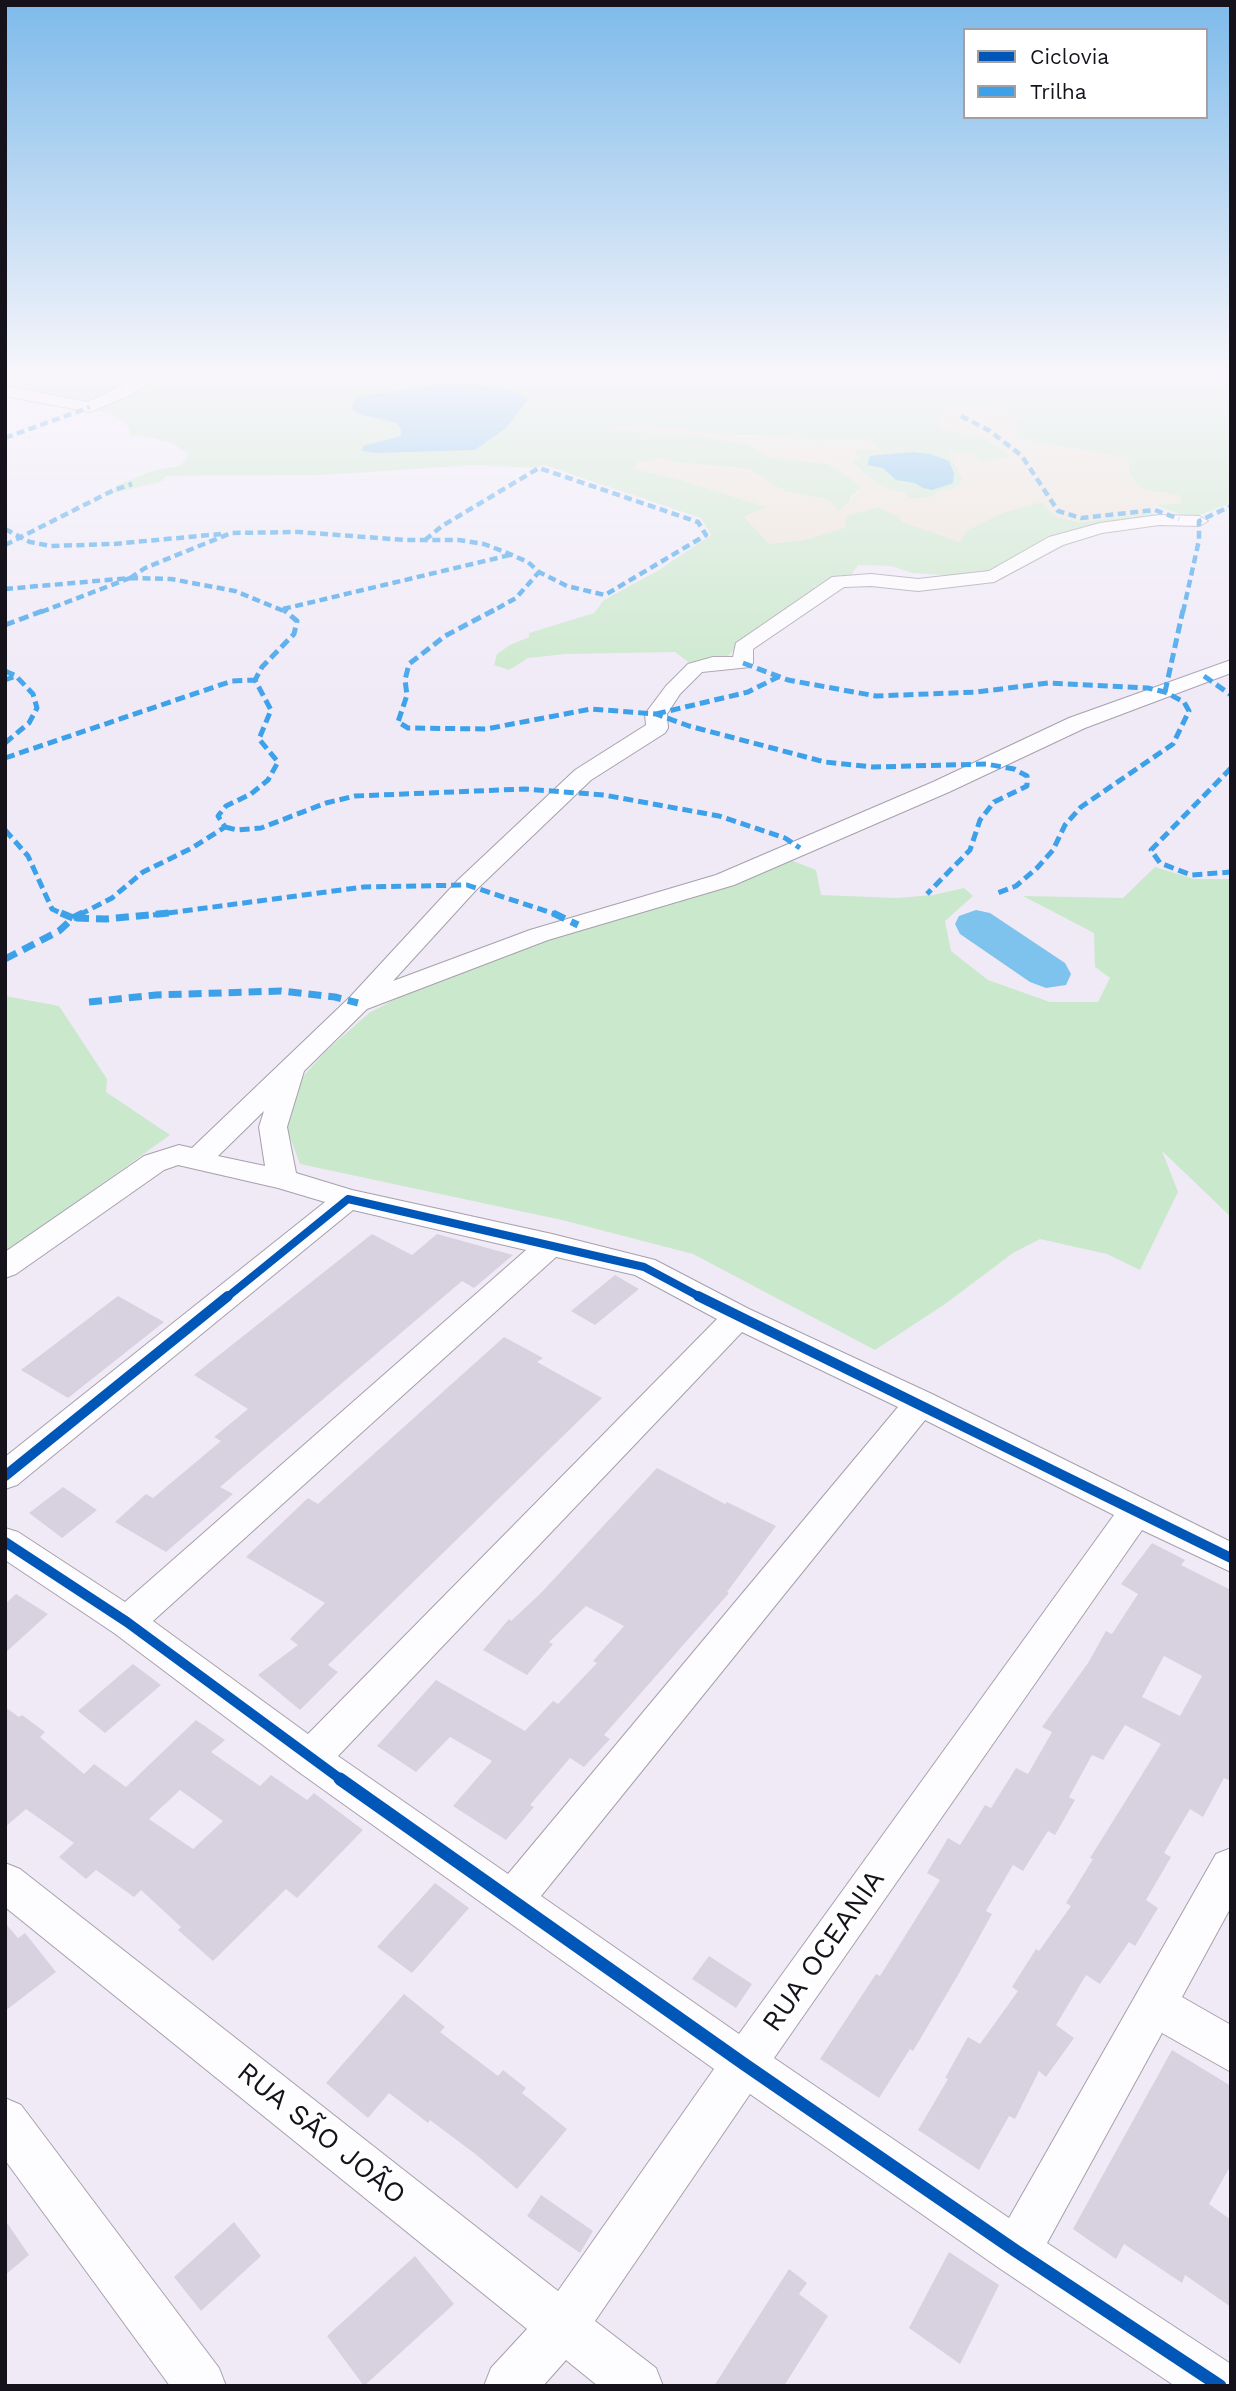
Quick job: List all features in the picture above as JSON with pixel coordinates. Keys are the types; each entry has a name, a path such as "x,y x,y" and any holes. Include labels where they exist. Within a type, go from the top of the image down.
{"street":[{"path":"196,1161 358,1003 467,885 583,775 657,728 656,714 673,690 695,668 713,663 743,663 743,647 839,581 871,580 918,585 994,576 1056,541 1100,528 1159,520 1199,522"},
{"path":"358,1003 539,935 725,880 942,787 1077,723 1231,666"},
{"path":"282,1179 273,1127 292,1068"},
{"path":"5,1267 154,1163 178,1154 196,1161 282,1179 348,1199 644,1267 738,1317 1231,1558"},
{"path":"5,1476 348,1199"},
{"path":"127,1622 552,1244"},
{"path":"310,1758 738,1317"},
{"path":"513,1899 920,1404"},
{"name":"RUA OCEANIA","path":"509,2386 562,2327 744,2064 1136,1511"},
{"path":"5,1542 127,1622 310,1758 744,2064 1016,2251 1220,2386"},
{"path":"1016,2251 1156,2006 1231,1867"},
{"name":"RUA SÃO JOÃO","path":"5,1882 638,2386"},
{"path":"1156,2006 1231,2050"},
{"path":"5,2121 201,2386"}],"green space":[{"path":"123,483 158,483 113,493 117,485"},
{"path":"596,483 690,483 768,507 847,515 879,507 899,517 902,522 967,531 997,514 1041,502 1057,517 1080,522 1151,513 1165,516 1072,531 1032,546 997,570 957,576 912,573 891,566 858,565 851,575 816,586 804,599 742,641 728,656 692,665 675,652 566,654 528,658 509,670 494,665 497,654 529,637 529,633 594,613 604,600 659,570 711,535 701,518"},
{"path":"771,483 856,483 863,487 851,496 848,504 839,511 828,500 784,491"},
{"path":"876,483 961,483 957,488 937,492 933,497 909,499 905,493 881,487"},
{"path":"1136,483 1231,483 1231,503 1200,515 1182,515 1155,505 1181,503 1179,495 1143,490"},
{"path":"788,859 816,870 821,895 897,898 933,895 964,888 973,896 945,921 951,951 988,980 1050,1002 1098,1002 1110,978 1095,967 1094,933 1023,896 1123,898 1155,867 1194,879 1231,879 1231,1217 1162,1151 1178,1192 1140,1270 1107,1254 1040,1239 1013,1253 945,1304 875,1350 693,1254 562,1220 300,1164 284,1121 297,1083 326,1051 369,1013 418,987 487,958"},
{"path":"5,996 59,1006 107,1079 106,1092 170,1135 5,1253"}],"sand":[{"path":"689,483 771,483 784,491 828,500 839,511 863,487 856,483 876,483 881,487 905,493 910,499 932,497 937,492 957,487 960,483 1137,483 1143,490 1179,495 1182,503 1155,505 1151,513 1080,522 1057,517 1041,502 1004,512 967,531 960,542 902,522 899,517 879,507 847,515 845,528 805,540 769,544 744,517 766,507"}],"water":[{"path":"912,483 953,483 932,490"},
{"path":"976,910 990,913 1065,963 1071,974 1066,985 1046,988 1030,982 960,934 955,924 959,916"}],"building":[{"path":"372,1234 412,1255 437,1234 513,1255 474,1288 462,1281 220,1487 233,1494 166,1552 115,1522 146,1494 153,1498 221,1441 214,1437 248,1409 194,1375"},
{"path":"615,1275 639,1289 595,1325 571,1311"},
{"path":"118,1296 164,1322 68,1398 21,1370"},
{"path":"504,1337 543,1358 537,1362 602,1398 328,1665 338,1672 300,1710 258,1675 298,1645 290,1639 325,1603 246,1557 308,1498 318,1504"},
{"path":"657,1468 725,1504 727,1502 776,1526 727,1592 729,1593 604,1735 610,1739 584,1767 570,1758 530,1805 534,1807 506,1840 453,1806 492,1761 450,1737 416,1772 377,1746 436,1680 525,1731 553,1701 558,1704 597,1663 593,1661 624,1626 586,1606 549,1642 553,1644 527,1675 483,1650 509,1619 511,1621 541,1593"},
{"path":"63,1487 97,1510 62,1538 29,1513"},
{"path":"1152,1543 1185,1560 1181,1565 1231,1590 1231,1781 1224,1778 1203,1817 1190,1809 1164,1853 1171,1857 1146,1900 1158,1908 1135,1946 1129,1942 1100,1984 1086,1975 1056,2025 1074,2038 1046,2077 1039,2071 1015,2119 1009,2116 979,2170 918,2130 948,2079 945,2078 968,2037 980,2044 1018,1991 1012,1987 1036,1949 1039,1951 1071,1906 1066,1903 1093,1859 1090,1858 1161,1744 1125,1725 1103,1760 1092,1755 1069,1797 1075,1800 1055,1835 1048,1831 1023,1871 1013,1865 986,1911 992,1914 958,1975 913,2051 910,2049 879,2098 820,2059 876,1974 880,1976 940,1880 927,1873 948,1838 960,1845 985,1805 991,1808 1016,1768 1028,1774 1052,1732 1042,1727 1088,1663 1106,1631 1112,1634 1138,1594 1121,1584","holes":["1164,1656 1202,1676 1180,1716 1142,1697"]},
{"path":"16,1594 48,1614 5,1653 5,1604"},
{"path":"133,1664 161,1685 105,1733 78,1711"},
{"path":"5,1707 19,1717 22,1715 45,1732 40,1737 84,1774 94,1764 126,1787 196,1720 225,1740 211,1752 260,1786 271,1775 307,1800 314,1793 363,1830 297,1898 286,1889 213,1961 178,1930 181,1927 141,1890 134,1897 96,1870 86,1879 59,1857 74,1843 26,1809 5,1827","holes":["180,1790 223,1821 193,1849 149,1819"]},
{"path":"435,1883 469,1908 412,1973 377,1947"},
{"path":"5,1923 18,1938 25,1933 56,1972 5,2011"},
{"path":"709,1956 752,1984 736,2008 692,1979"},
{"path":"404,1994 445,2027 440,2032 498,2076 503,2070 526,2088 522,2093 567,2129 517,2189 430,2120 428,2123 389,2093 368,2118 326,2083"},
{"path":"1172,2050 1231,2086 1231,2165 1209,2204 1231,2220 1231,2307 1185,2275 1182,2283 1124,2244 1116,2259 1073,2229"},
{"path":"541,2195 593,2231 580,2253 527,2216"},
{"path":"5,2220 29,2255 5,2275"},
{"path":"234,2222 261,2256 201,2311 174,2277"},
{"path":"949,2252 999,2285 960,2364 909,2328"},
{"path":"415,2256 454,2304 364,2386 327,2336"},
{"path":"789,2269 807,2283 799,2294 828,2316 784,2386 714,2386"}],"marked path":[{"path":"425,540 442,526 515,483"},
{"path":"539,572 567,586 605,595 706,535 698,522 582,483"},
{"path":"1039,483 1058,511 1081,518 1155,510 1179,519"},
{"path":"5,545 114,490 132,484"},
{"path":"1165,692 1199,540 1199,521 1231,506"},
{"path":"5,529 30,542 51,546 113,544 221,534"},
{"path":"130,578 145,568 231,533 299,532 405,540 459,540 484,544 505,552 528,562 539,572 516,598 445,636 409,664 405,680 407,695 398,722 408,728 486,729 591,709 656,714 689,726 825,762 873,767 986,764 1014,769 1027,776 1027,786 994,802 980,820 970,850 927,894"},
{"path":"283,609 510,555"},
{"path":"5,589 130,578 5,625"},
{"path":"73,918 112,898 143,872 192,848 225,827 218,816 226,806 251,794 268,780 278,762 259,739 271,710 255,680 262,667 294,634 297,621 283,609 235,591 171,579 130,578"},
{"path":"743,663 788,680 876,696 977,692 1048,683 1148,688 1165,692 1184,702 1189,711 1173,744 1081,807 1065,825 1053,850 1037,868 1016,886 995,894"},
{"path":"5,671 16,676 5,680"},
{"path":"5,743 29,723 37,708 33,694 16,676"},
{"path":"1204,676 1231,695"},
{"path":"656,714 748,692 778,677"},
{"path":"5,758 232,681 255,680"},
{"path":"1231,768 1151,850 1160,863 1191,875 1231,872"},
{"path":"225,827 237,830 261,828 326,803 355,796 525,789 604,795 719,816 785,838 800,848"},
{"path":"5,830 28,856 52,909 73,918 59,931 5,959"},
{"path":"76,918 106,919 162,914 364,887 467,885 510,897 578,925"},
{"path":"89,1002 156,995 281,991 335,997 358,1003"}],"cycle path":[{"path":"5,1476 348,1199 644,1267 738,1317 920,1403 1231,1558"},
{"path":"5,1542 127,1622 310,1758 744,2064 1016,2251 1220,2386"}]}
